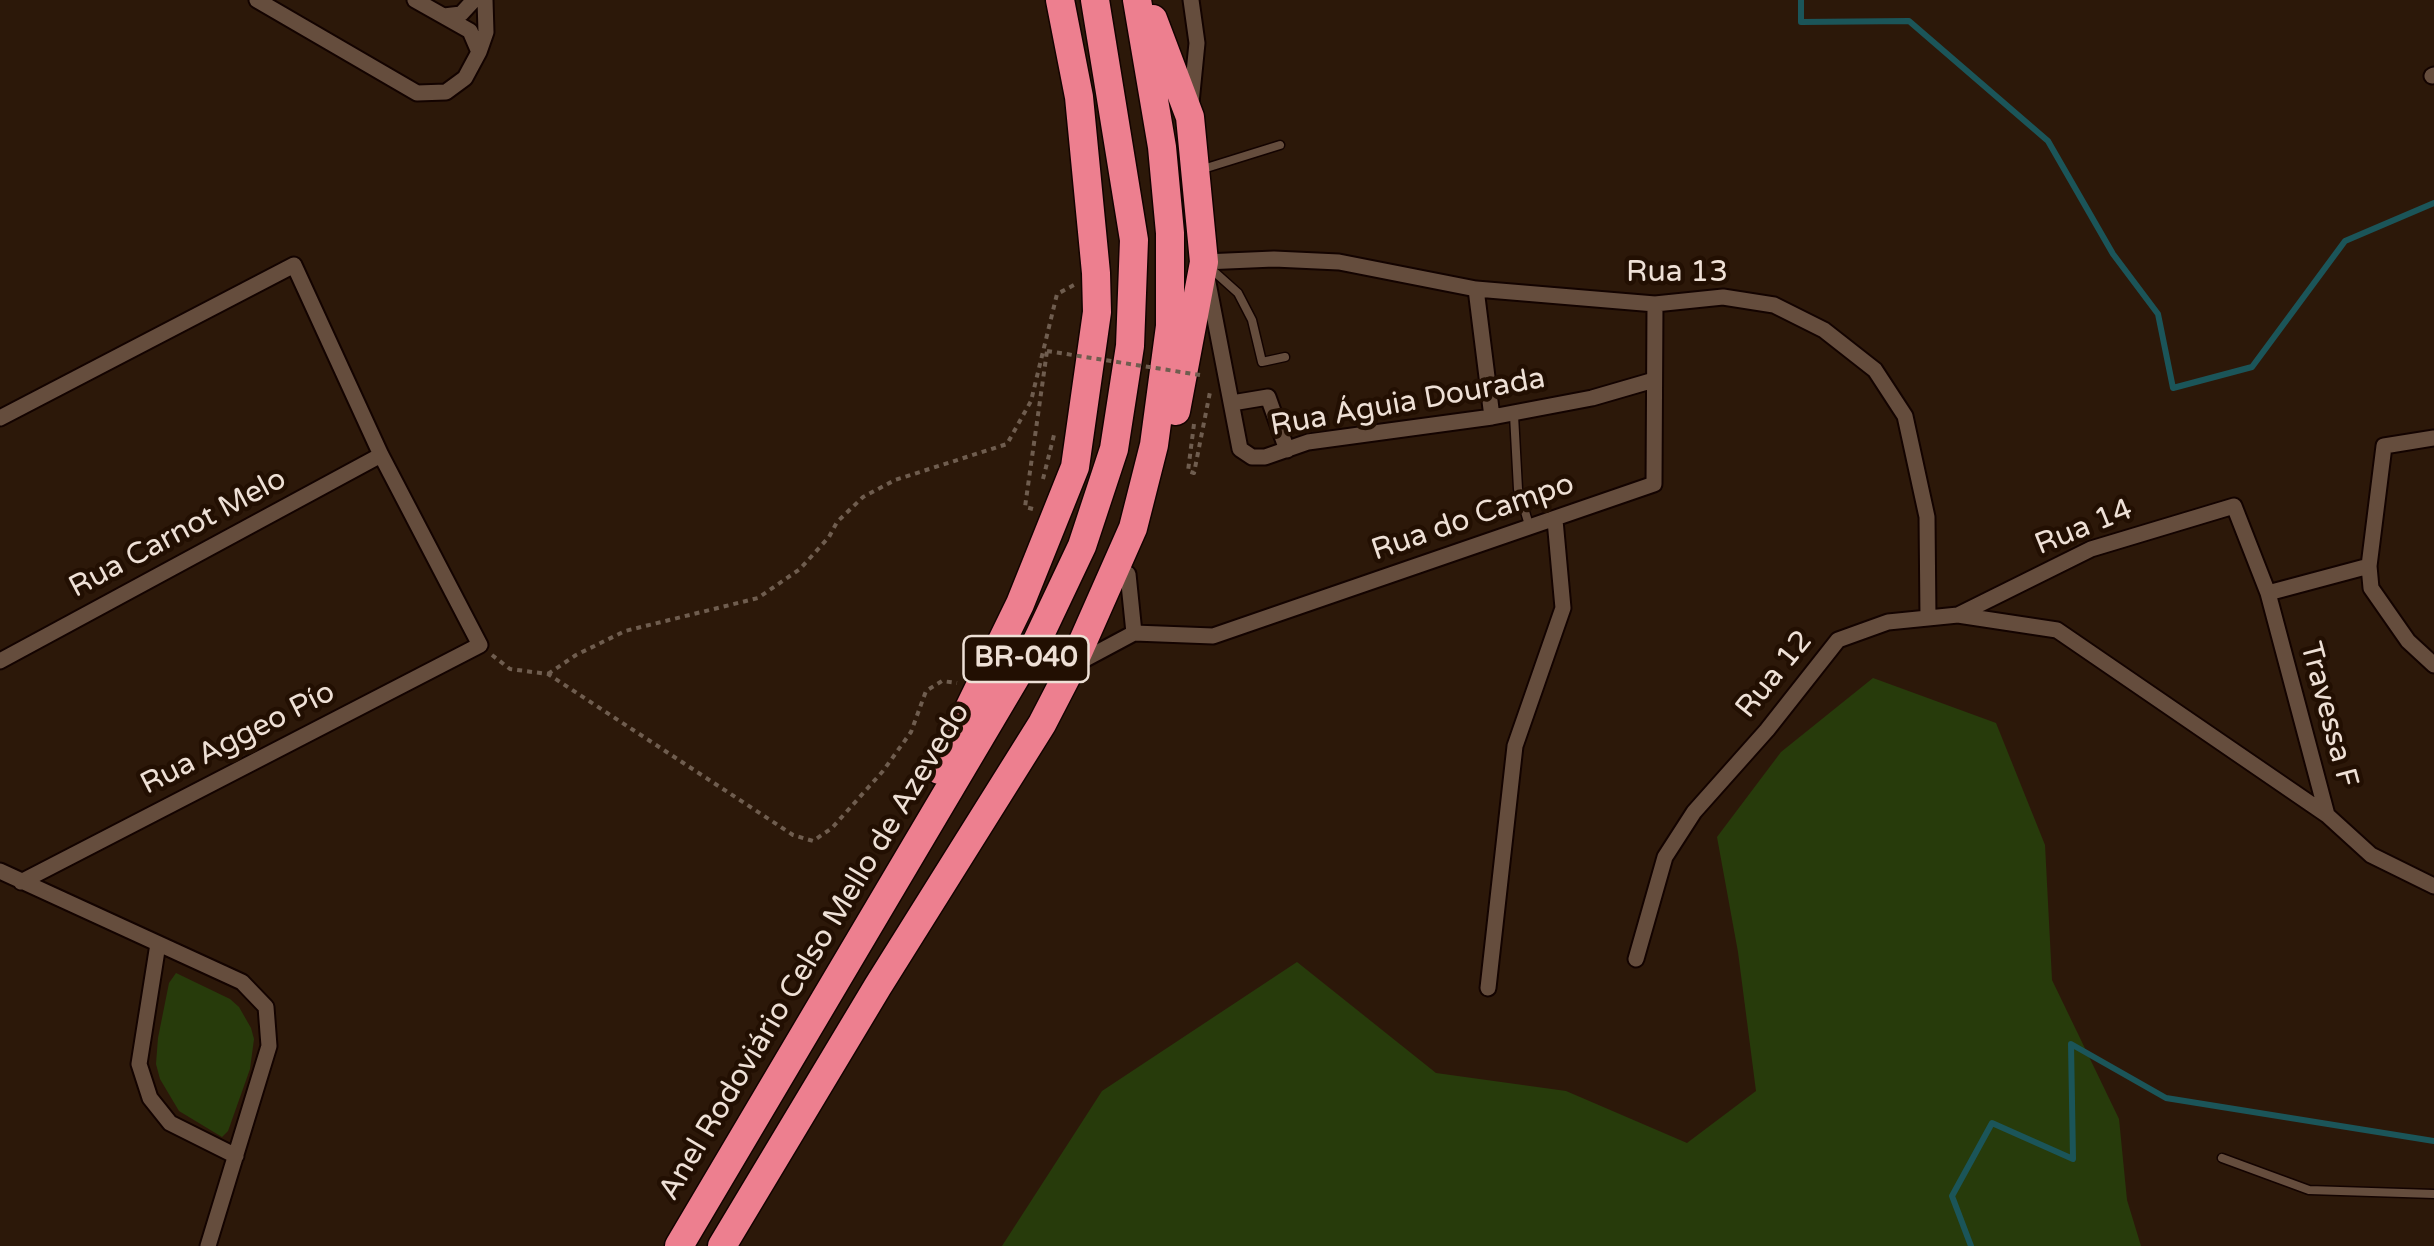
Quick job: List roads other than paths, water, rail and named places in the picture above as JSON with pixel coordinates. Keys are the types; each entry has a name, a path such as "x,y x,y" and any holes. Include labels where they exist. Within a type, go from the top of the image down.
{"highway":[{"path":"854,947 870,893 948,754 1020,604 1075,467 1081,364 1097,312 1096,273 1079,97 1060,0"},
{"name":"Anel Rodoviário Celso Mello de Azevedo","path":"679,1246 1037,641 1082,546 1114,449 1130,346 1134,240 1094,0"},
{"name":"BR-040","path":"722,1246 1042,724 1133,528 1154,445 1170,326 1170,234 1162,146 1137,0"},
{"path":"1094,618 1128,574 1157,512 1204,262 1190,117 1146,0"}],"street":[{"path":"257,0 417,94 446,92 465,78 486,32 485,0"},
{"path":"415,0 470,32 479,52"},
{"path":"443,16 460,14 474,0"},
{"path":"1190,117 1197,44 1191,0"},
{"name":"Rua 13","path":"1204,262 1339,262 1476,289 1655,304 1723,297 1774,305 1824,330 1874,370 1905,416 1927,517 1928,618"},
{"name":"Rua Águia Dourada","path":"1204,262 1240,448 1252,457 1265,457 1308,442 1514,413 1592,398 1654,380"},
{"path":"0,418 294,266 382,455"},
{"path":"1476,289 1492,417"},
{"name":"Rua do Campo","path":"1134,633 1213,636 1654,484 1655,304"},
{"path":"1232,403 1268,397 1287,450"},
{"path":"2434,438 2384,446 2368,566 2372,588 2408,641 2434,664"},
{"name":"Rua Aggeo Pío","path":"21,882 480,646 382,455"},
{"name":"Rua Carnot Melo","path":"0,661 382,455"},
{"name":"Travessa F","path":"2234,506 2268,593 2327,816 2371,855 2434,886"},
{"name":"Rua 14","path":"1958,615 2091,549 2234,506"},
{"path":"1488,988 1515,746 1563,608 1555,520"},
{"path":"2268,593 2368,566"},
{"path":"1072,666 1134,633 1128,574"},
{"name":"Rua 12","path":"1636,959 1665,857 1694,812 1767,730 1838,640 1888,622 1958,615 2056,630 2327,816"},
{"path":"0,871 242,982 266,1007 270,1046 208,1246"},
{"path":"158,944 139,1064 150,1098 170,1123 236,1156"}],"lane":[{"path":"1195,171 1280,145"},
{"path":"1204,262 1238,294 1252,320 1262,362 1285,357"},
{"path":"1514,413 1518,489 1530,528"},
{"path":"2222,1158 2309,1190 2434,1194"}],"waterway":[{"path":"1801,0 1801,22 1909,21 2048,141 2113,254 2158,314 2173,388 2252,367 2345,241 2434,203"},
{"path":"1971,1246 1952,1196 1992,1123 2073,1159 2071,1044 2166,1098 2434,1141"}]}
